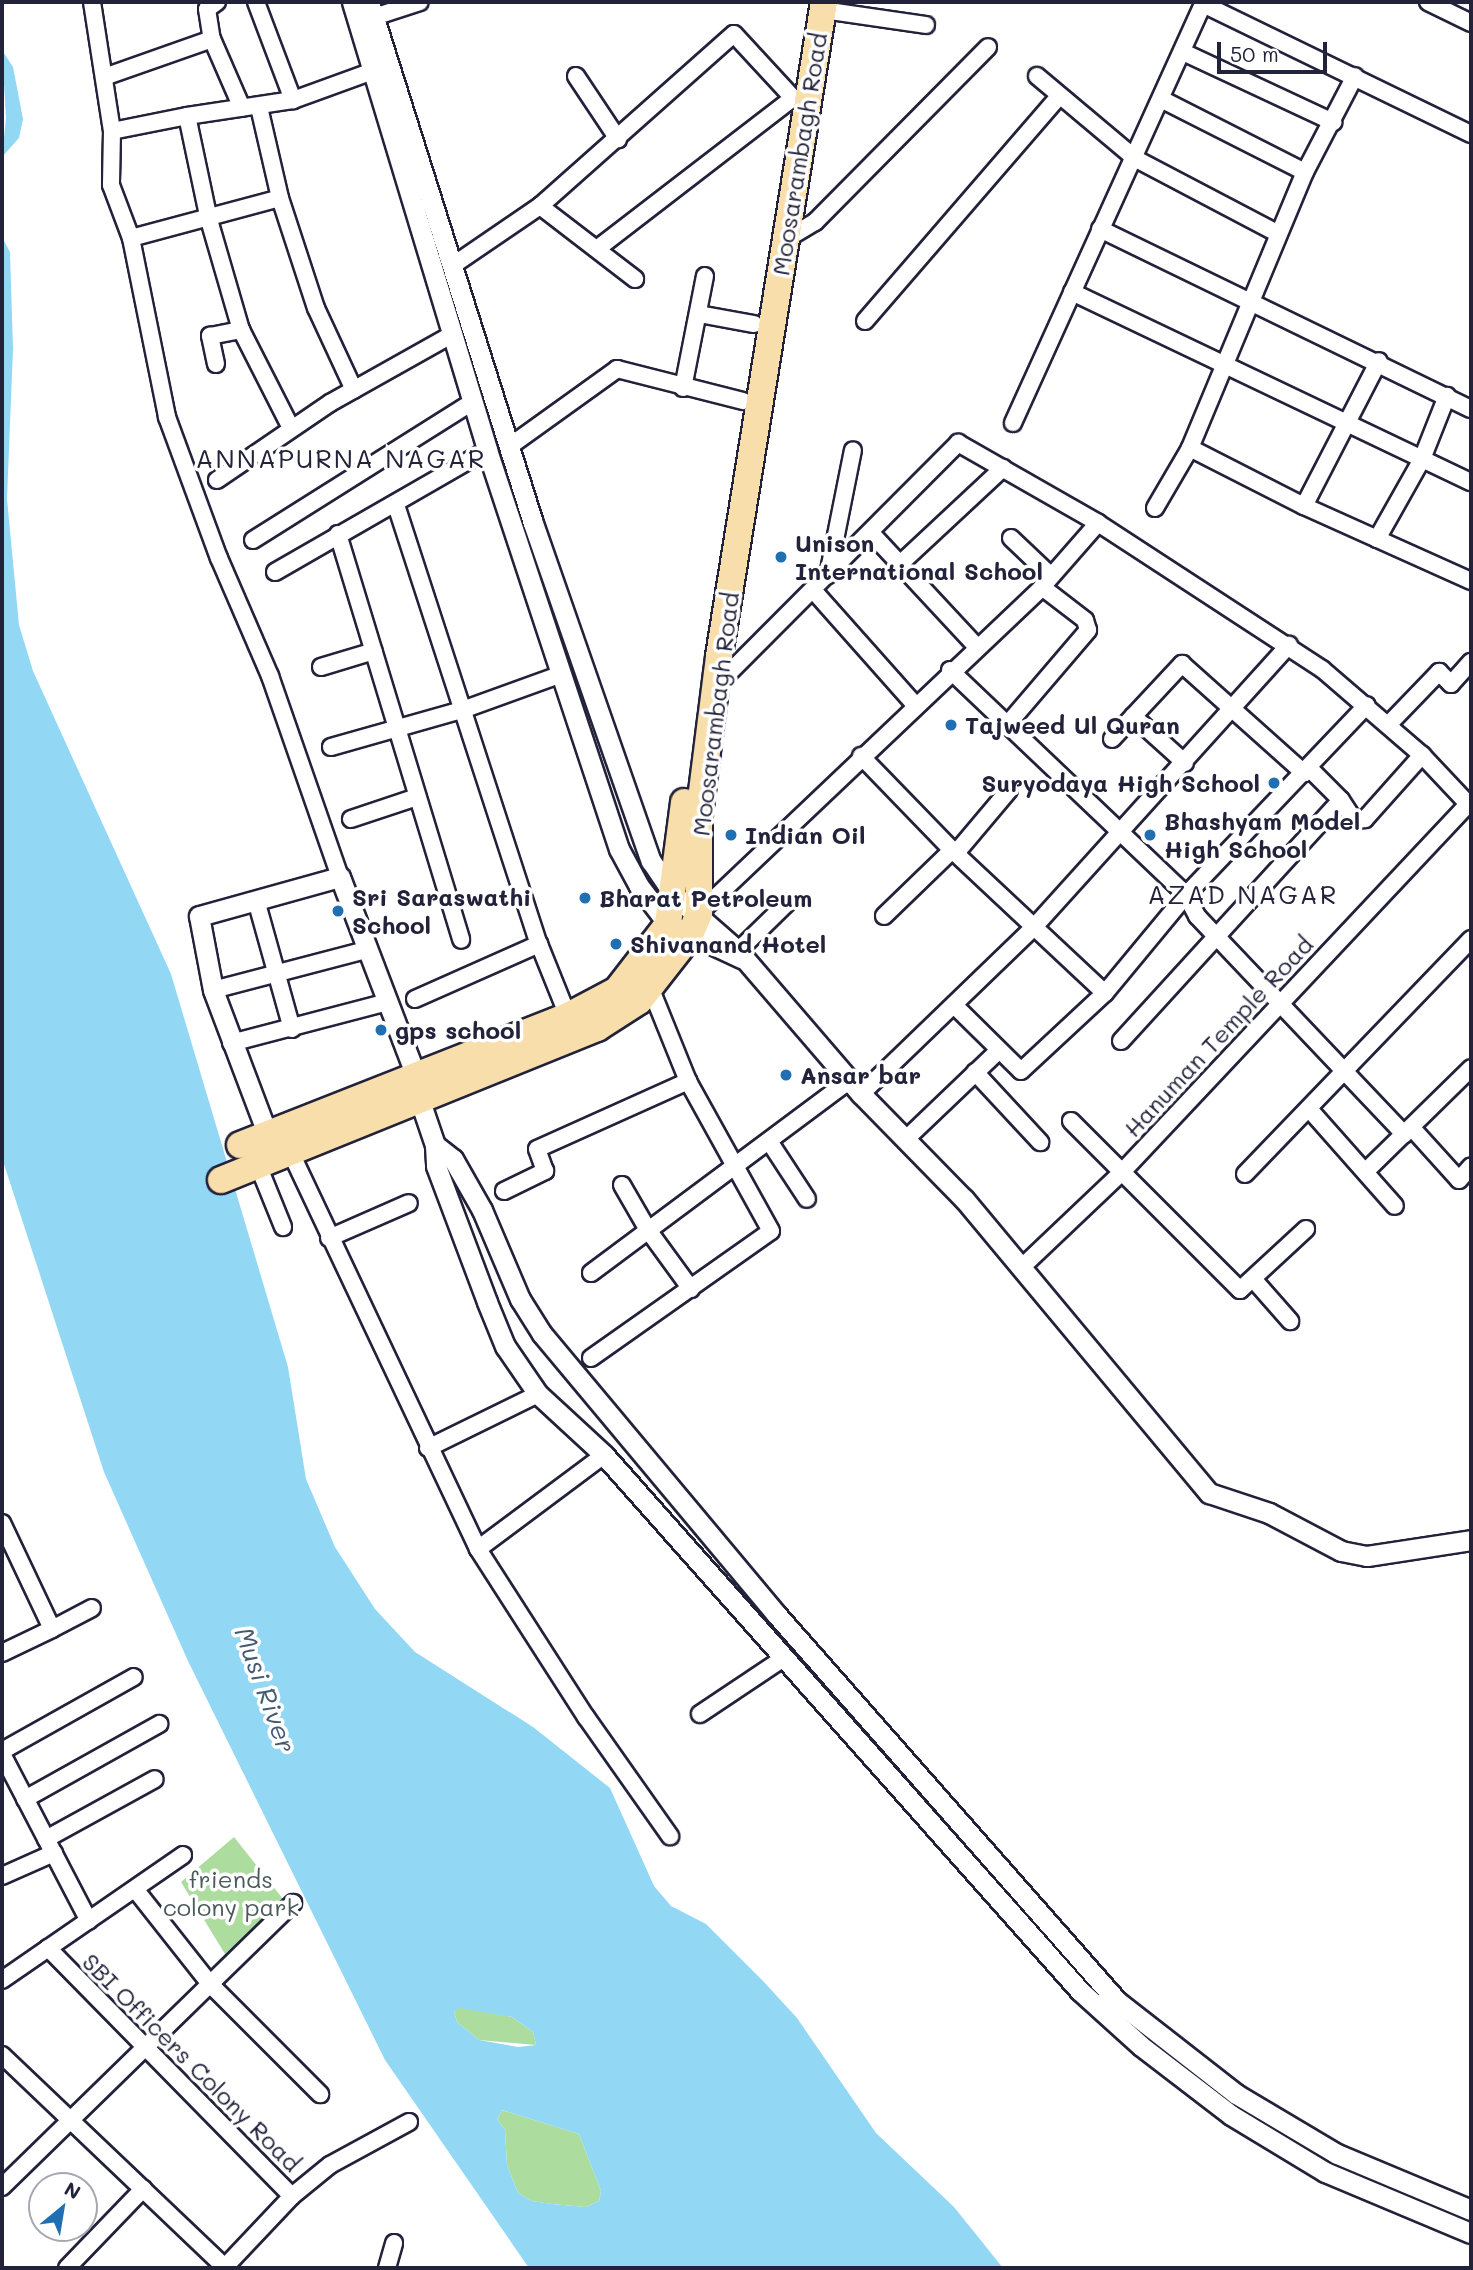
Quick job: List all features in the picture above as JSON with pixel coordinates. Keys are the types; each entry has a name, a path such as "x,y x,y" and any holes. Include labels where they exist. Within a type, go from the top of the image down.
{"main road":[{"name":"Moosarambagh Road","path":"240,1145 267,1133 571,1041 627,1010 650,987 678,931 674,895 693,712 754,324 793,98 818,4"},
{"name":"Moosarambagh Road","path":"221,1180 290,1151 617,990 699,913 699,815 715,687 785,240 818,4"}],"street":[{"path":"92,2 107,76 112,131 111,185 131,238 167,417 219,558 270,676 340,877 369,949 418,1087 435,1145 436,1166 505,1346 538,1394 604,1455 1080,1991 1141,2046 1231,2115 1325,2172 1471,2233"},
{"path":"216,2 207,9 212,39 251,108 316,308 354,390"},
{"path":"256,2 293,100"},
{"path":"352,2 487,450 559,675 619,849 639,886 678,931 740,955"},
{"path":"420,2 371,10 510,446 651,861 674,895 699,913 740,955 856,1087 964,1199 1209,1493 1269,1513 1341,1550 1367,1556 1471,1540"},
{"path":"1428,2 1471,23"},
{"path":"1013,424 1100,229 1136,159 1204,3 1471,134"},
{"path":"818,4 926,25"},
{"path":"452,266 540,206 734,34 793,98 597,249"},
{"path":"107,76 212,39"},
{"path":"785,240 815,222 988,47"},
{"path":"1183,52 1334,122"},
{"path":"112,131 187,116 293,100 373,71"},
{"path":"576,76 618,139"},
{"path":"1037,76 1136,159 1279,234"},
{"path":"1155,508 1190,448 1223,362 1305,172 1334,122 1355,76"},
{"path":"865,321 1059,96"},
{"path":"1161,99 1305,172"},
{"path":"187,116 209,220 241,330 291,428"},
{"path":"131,238 209,220 280,198"},
{"path":"540,206 635,279"},
{"path":"1100,229 1379,360 1471,409"},
{"path":"684,388 705,276"},
{"path":"1072,292 1471,482"},
{"path":"699,314 754,324"},
{"path":"216,364 210,337 241,330"},
{"path":"217,480 291,428 453,334"},
{"path":"1304,506 1379,360"},
{"path":"510,446 618,369 743,401"},
{"path":"1377,539 1422,459 1447,396"},
{"path":"253,540 474,401"},
{"path":"715,687 958,443 1098,523 1289,645 1367,705 1470,804"},
{"path":"1190,448 1304,506 1471,582"},
{"path":"275,572 338,534 396,505 487,450"},
{"path":"828,575 853,450"},
{"path":"900,564 1003,468"},
{"path":"396,505 436,635 466,709 539,944 568,1016"},
{"path":"699,913 950,670 1046,582 1098,523"},
{"path":"871,533 976,646"},
{"path":"338,534 461,940"},
{"path":"1007,724 1088,630 1085,620 1046,582 1011,538"},
{"path":"813,590 915,705"},
{"path":"591,1273 769,1141 856,1087 956,1007 1035,926 1118,832 1185,763 1289,645"},
{"path":"321,667 374,651"},
{"path":"1388,725 1439,672 1451,684 1471,662"},
{"path":"1112,739 1182,664 1232,711 1341,800 1354,820 1365,820 1422,755"},
{"path":"950,670 1186,895 1197,916 1279,1001 1344,1074 1458,1180 1471,1166"},
{"path":"331,747 466,709 559,675"},
{"path":"956,1007 1021,1071 1105,993 1186,895 1367,705"},
{"path":"1133,716 1185,763"},
{"path":"861,756 954,851 1105,993"},
{"path":"884,916 954,851 1009,790"},
{"path":"351,819 417,797"},
{"path":"1121,1041 1218,938 1341,800"},
{"name":"Hanuman Temple Road","path":"1022,1266 1123,1171 1279,1001 1470,804"},
{"path":"267,1133 213,990 199,916 340,877"},
{"path":"256,900 292,1029"},
{"path":"740,955 787,903"},
{"path":"415,999 539,944"},
{"path":"1245,1174 1469,946"},
{"path":"213,990 369,949"},
{"path":"591,1358 771,1231 733,1168 688,1081 650,987"},
{"path":"231,1043 387,1002"},
{"path":"905,1140 998,1051"},
{"path":"1366,1171 1471,1068"},
{"path":"975,1072 1040,1142"},
{"path":"504,1191 545,1171 537,1149 688,1081"},
{"path":"1310,1110 1395,1206"},
{"path":"1071,1121 1240,1290 1254,1280 1306,1229"},
{"path":"769,1141 807,1199"},
{"path":"435,1145 453,1159 476,1200 520,1299 542,1334 776,1614 1116,2001 1236,2094 1337,2154 1471,2210"},
{"path":"290,1151 478,1549 586,1717 670,1836"},
{"path":"258,1165 284,1227"},
{"path":"622,1185 648,1230 691,1289"},
{"path":"329,1238 409,1203"},
{"path":"1254,1280 1290,1321"},
{"path":"428,1448 538,1394"},
{"path":"478,1549 604,1455"},
{"path":"2,1523 52,1629"},
{"path":"2,1653 92,1608"},
{"path":"700,1714 785,1657"},
{"path":"89,1920 2,1753 134,1677"},
{"path":"25,1799 159,1724"},
{"path":"2,1876 155,1779"},
{"path":"3,1978 183,1855"},
{"path":"135,1889 209,1984 320,2094"},
{"path":"2,2187 293,1903"},
{"name":"SBI Officers Colony Road","path":"48,1948 292,2196 224,2268"},
{"path":"3,2058 224,2268"},
{"path":"292,2196 330,2165 409,2122"},
{"path":"67,2268 143,2189"},
{"path":"387,2268 394,2243"}],"green space":[{"name":"friends colony park","path":"234,1837 283,1899 225,1954 181,1882"},
{"path":"460,2007 512,2017 533,2032 536,2045 479,2040 457,2022 454,2011"},
{"path":"502,2110 579,2134 601,2191 599,2201 586,2207 552,2204 532,2201 518,2193 507,2165 505,2130 497,2119"}],"water":[{"path":"2,50 13,67 23,119 19,138 2,157 6,118"},
{"name":"Musi River","path":"2,237 10,252 13,349 7,499 19,625 33,671 171,974 288,1367 306,1479 335,1547 375,1609 415,1652 533,1727 610,1788 654,1886 671,1906 706,1924 797,2018 876,2133 954,2207 1003,2268 529,2268 385,2060 188,1661 104,1472 2,1158","holes":["460,2008 512,2017 533,2032 536,2045 518,2047 479,2040 457,2022 454,2011","502,2110 579,2134 601,2191 599,2201 586,2207 552,2204 532,2201 518,2193 507,2165 505,2130 497,2119"]}],"place":[{"name":"Unison International School","path":"781,557"},
{"name":"Tajweed Ul Quran","path":"951,725"},
{"name":"Suryodaya High School","path":"1274,783"},
{"name":"Indian Oil","path":"731,835"},
{"name":"Bhashyam Model High School","path":"1150,835"},
{"name":"Bharat Petroleum","path":"585,898"},
{"name":"Sri Saraswathi School","path":"338,911"},
{"name":"Shivanand Hotel","path":"616,944"},
{"name":"gps school","path":"381,1030"},
{"name":"Ansar bar","path":"786,1075"}],"district":[{"name":"ANNAPURNA NAGAR","path":"341,459"},
{"name":"AZAD NAGAR","path":"1243,895"}]}
